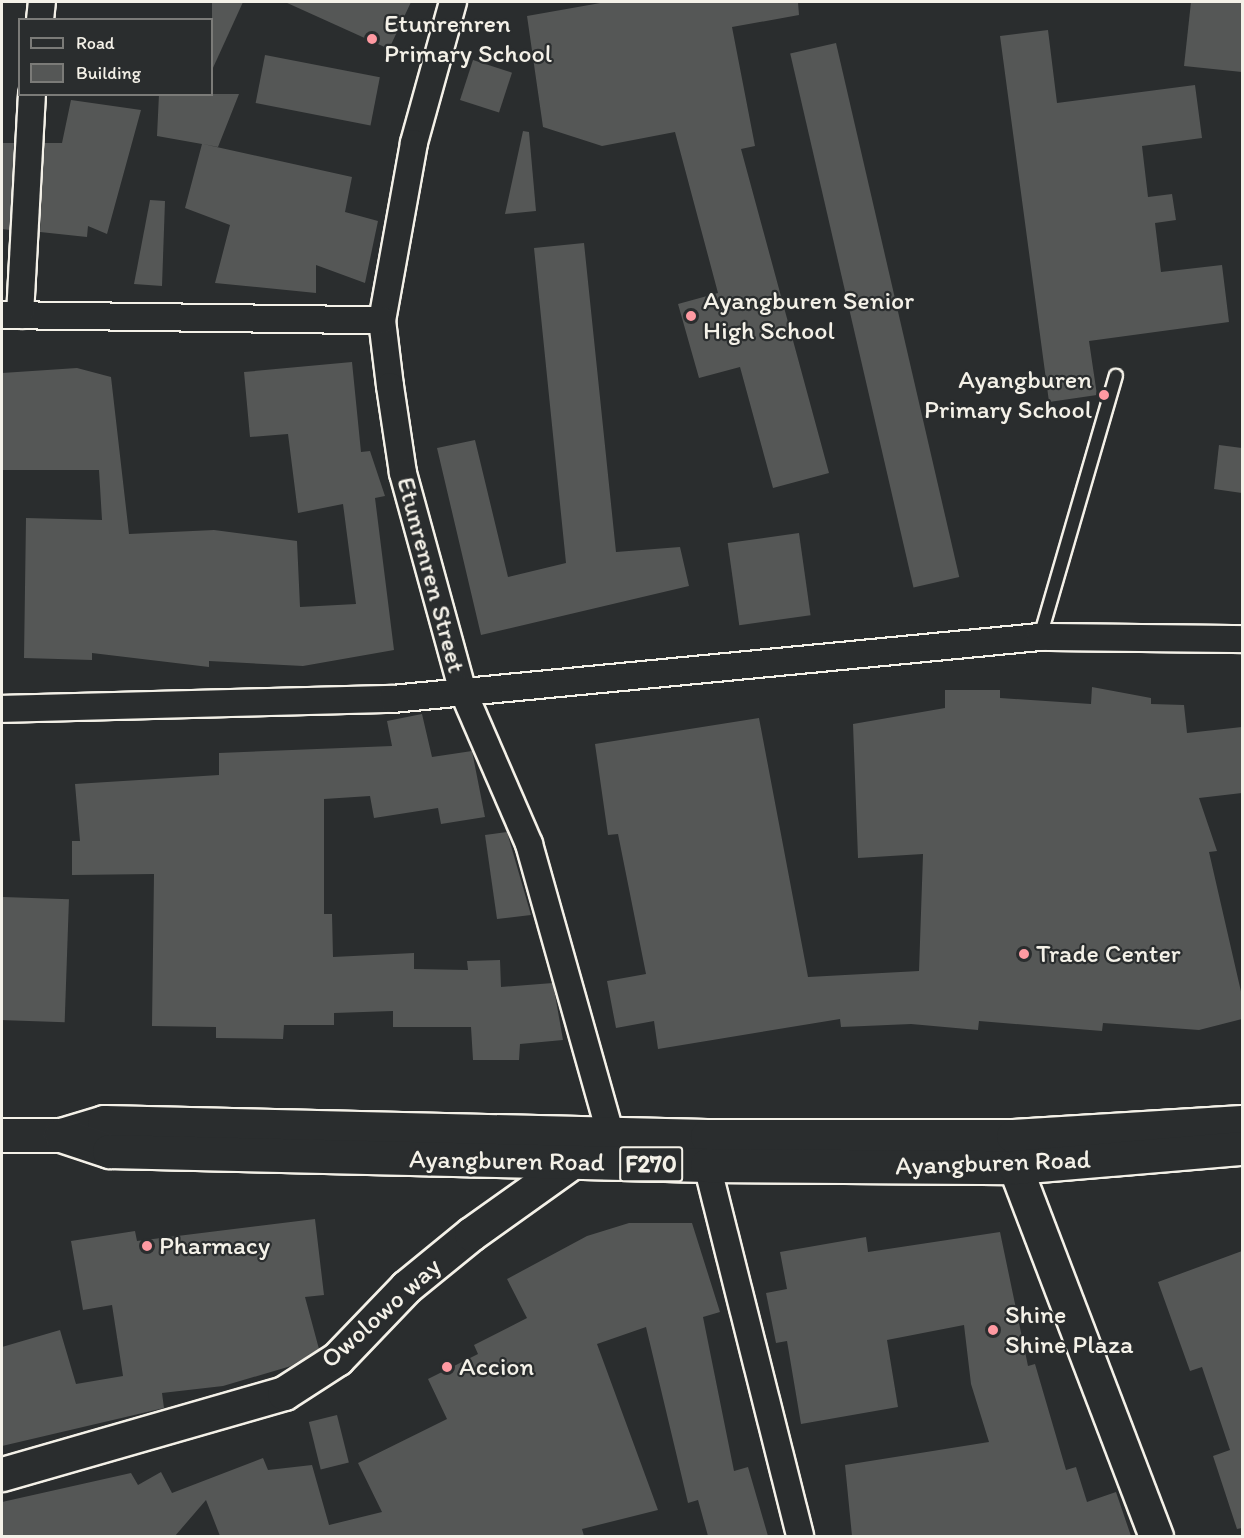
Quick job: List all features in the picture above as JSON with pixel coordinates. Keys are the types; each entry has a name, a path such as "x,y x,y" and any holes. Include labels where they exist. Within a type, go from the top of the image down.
{"main road":[{"name":"Ayangburen Road","path":"2,1136 61,1135 104,1122 610,1132 1013,1136 1242,1122"},
{"name":"Ayangburen Road","path":"61,1135 109,1151 569,1164 1015,1167 1242,1148"},
{"name":"Owolowo way","path":"2,1474 284,1393 337,1359 406,1287 471,1234 569,1164"},
{"path":"1015,1167 1156,1536"}],"street":[{"path":"40,18 42,2"},
{"name":"Etunrenren Street","path":"453,2 414,143 382,320 403,473 462,689 529,844 610,1132"},
{"path":"32,96 11,315 382,320"},
{"path":"2,709 392,699 462,689 1040,636 1242,639"},
{"path":"707,1165 800,1536"}],"lane":[{"path":"1040,636 1116,376"}],"building":[{"path":"212,2 243,2 213,68 213,18"},
{"path":"285,2 411,2 389,49"},
{"path":"606,2 798,2 799,15 732,27 755,146 741,149 829,473 773,488 740,367 699,378 678,304 718,293 675,132 602,146 543,127 527,16"},
{"path":"1191,2 1242,2 1242,72 1184,66"},
{"path":"1048,30 1057,103 1195,85 1202,138 1142,146 1148,197 1172,194 1176,220 1155,223 1161,272 1222,265 1229,322 1089,341 1097,395 1049,402 1000,36"},
{"path":"836,43 959,577 913,588 790,54"},
{"path":"265,55 380,77 371,125 256,103"},
{"path":"473,60 512,73 499,113 460,100"},
{"path":"239,94 218,147 203,144 352,177 345,212 378,221 365,283 316,265 316,293 215,283 230,225 185,208 202,144 157,136 159,96"},
{"path":"71,100 141,110 107,234 88,226 87,237 40,232 44,143 62,143"},
{"path":"523,131 529,132 536,211 505,214"},
{"path":"2,143 14,143 10,230 2,229"},
{"path":"150,200 165,201 162,286 134,284"},
{"path":"584,243 616,552 680,547 689,586 481,635 437,448 475,440 508,577 566,563 534,248"},
{"path":"352,362 361,452 370,451 385,496 375,498 394,650 303,666 209,661 209,667 92,653 92,660 24,658 26,518 102,520 99,470 2,470 2,373 77,368 111,377 129,534 214,530 297,541 300,607 356,604 343,504 298,513 288,434 250,437 244,372"},
{"path":"1219,445 1242,448 1242,493 1214,489"},
{"path":"799,533 811,615 739,625 728,543"},
{"path":"1092,687 1151,698 1151,704 1184,705 1187,733 1242,727 1242,793 1199,798 1217,851 1209,852 1242,996 1242,1019 1199,1030 1103,1023 1102,1031 979,1021 978,1030 911,1024 841,1027 840,1019 658,1049 654,1021 616,1028 607,981 646,974 618,834 608,835 595,744 759,718 808,977 919,971 923,854 858,858 853,724 945,708 945,690 1000,690 1000,698 1091,704"},
{"path":"422,714 432,757 472,751 485,817 441,824 438,808 374,818 370,796 324,799 324,914 332,914 333,957 414,953 414,969 468,970 467,961 500,960 501,987 553,983 563,1040 520,1044 519,1060 473,1060 471,1027 393,1027 393,1011 334,1013 334,1025 284,1025 283,1039 216,1038 216,1027 152,1026 154,874 72,875 72,841 80,841 75,784 219,775 219,753 392,746 387,721"},
{"path":"507,832 531,915 497,919 485,835"},
{"path":"3,897 69,899 65,1022 2,1020"},
{"path":"315,1219 324,1295 305,1297 319,1349 291,1366 223,1386 162,1393 164,1408 2,1446 2,1347 60,1330 76,1384 123,1376 112,1305 83,1310 71,1241 135,1231 137,1241"},
{"path":"629,1223 692,1223 720,1312 703,1317 734,1471 748,1467 768,1536 708,1536 698,1500 688,1503 646,1327 597,1344 658,1510 582,1529 584,1536 220,1536 206,1500 175,1536 2,1536 2,1502 131,1473 138,1485 161,1472 172,1493 263,1458 268,1470 312,1465 329,1525 382,1512 358,1463 447,1419 428,1379 478,1354 474,1345 527,1318 507,1279 587,1236"},
{"path":"1000,1232 1028,1366 1035,1364 1066,1470 1076,1467 1087,1502 1116,1492 1131,1536 852,1536 845,1465 989,1442 971,1384 964,1325 887,1340 898,1407 801,1424 787,1341 776,1343 766,1293 787,1289 780,1252 866,1237 868,1252"},
{"path":"1242,1251 1242,1528 1237,1529 1213,1456 1230,1450 1202,1367 1190,1371 1158,1282"},
{"path":"337,1415 349,1463 321,1470 309,1422"}],"place":[{"name":"Etunrenren Primary School","path":"372,39"},
{"name":"Ayangburen Senior High School","path":"691,316"},
{"name":"Ayangburen Primary School","path":"1104,395"},
{"name":"Trade Center","path":"1024,954"},
{"name":"Pharmacy","path":"147,1246"},
{"name":"Shine Shine Plaza","path":"993,1330"},
{"name":"Accion","path":"447,1367"}]}
